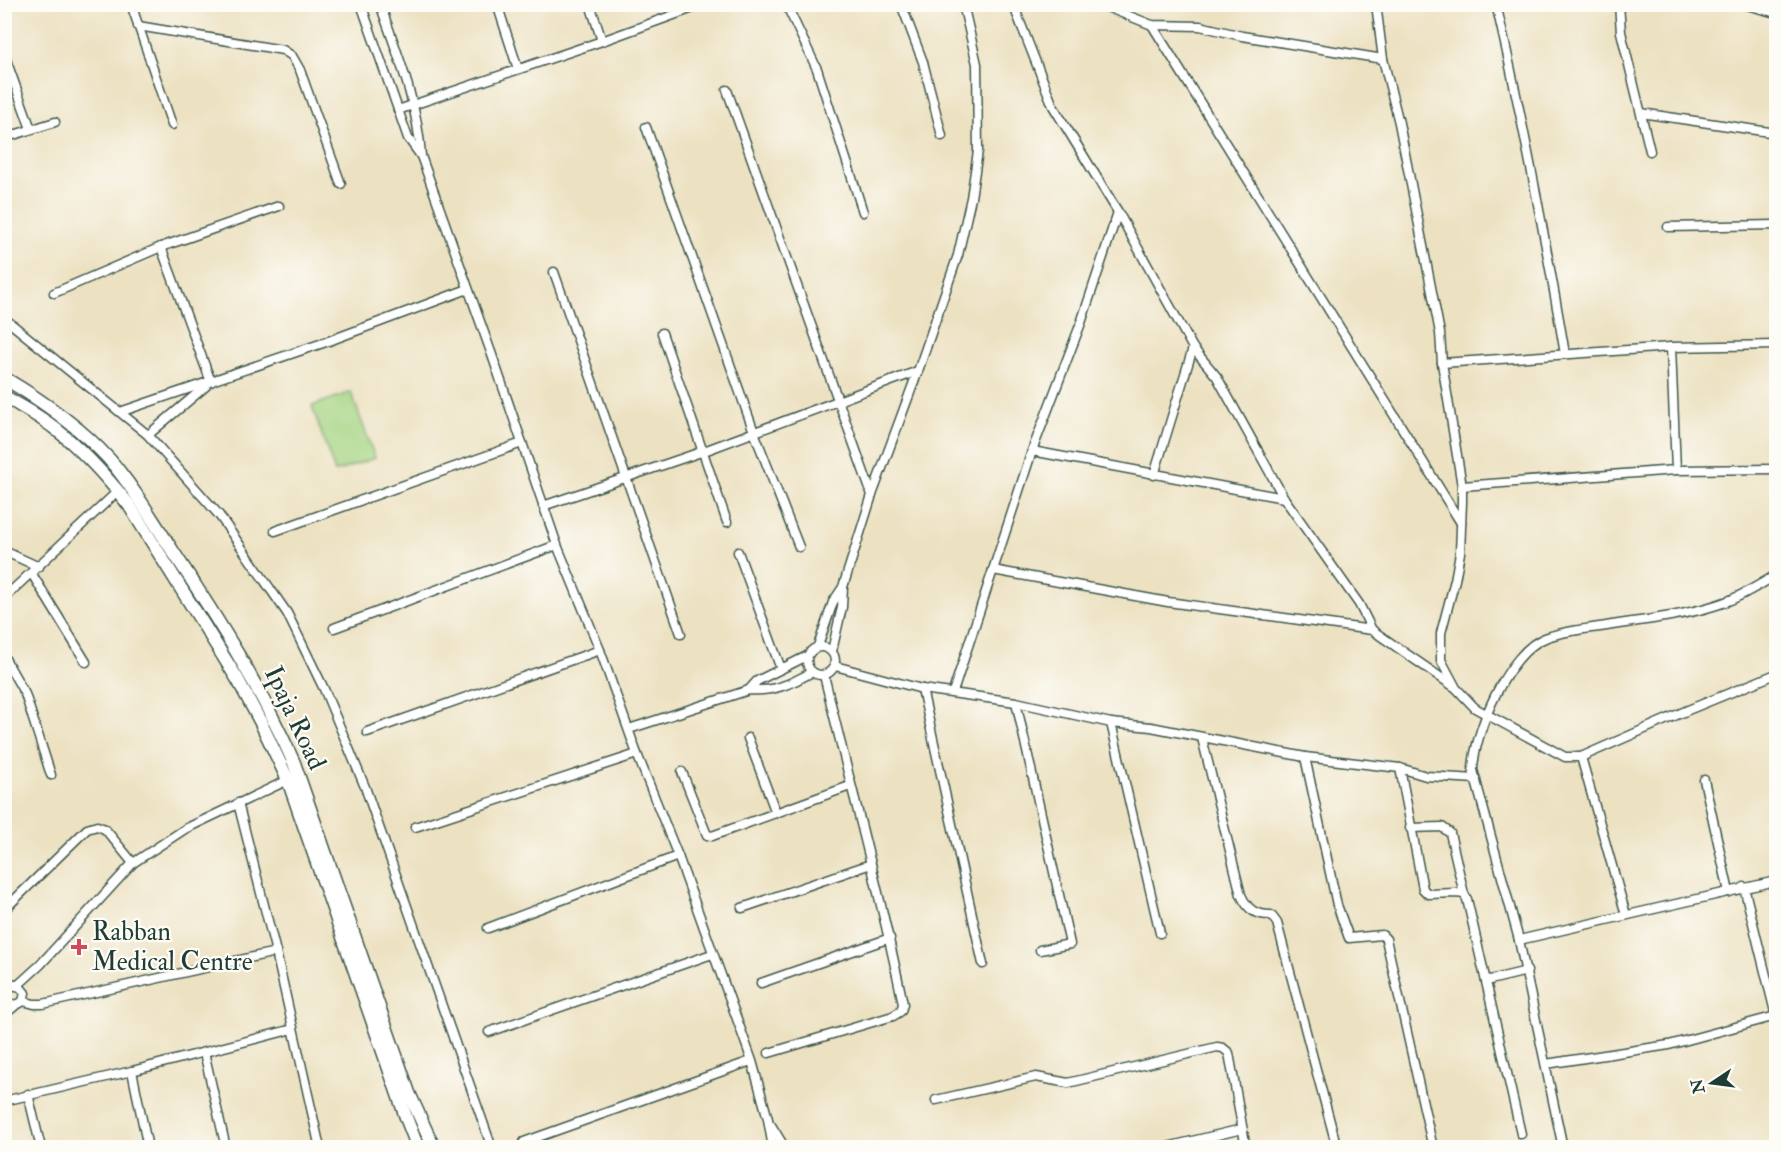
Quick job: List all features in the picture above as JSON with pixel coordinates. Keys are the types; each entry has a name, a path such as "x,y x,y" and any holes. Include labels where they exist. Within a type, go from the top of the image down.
{"main road":[{"name":"Ipaja Road","path":"4,378 52,408 81,432 108,459 131,487 212,610 274,716 294,763 409,1093 434,1148"},
{"name":"Ipaja Road","path":"4,396 59,432 98,467 118,491 238,680 288,780 418,1148"},
{"path":"238,680 250,674"}],"street":[{"path":"131,4 172,125"},
{"path":"362,4 408,138 421,156 557,545 600,650 637,754 678,856 751,1061 768,1119 773,1148"},
{"path":"380,4 402,66 420,134 421,156"},
{"path":"497,4 518,69"},
{"path":"590,4 602,41"},
{"path":"398,110 602,41 686,7 704,4"},
{"path":"786,4 816,69 863,212"},
{"path":"901,4 923,62 942,136"},
{"path":"832,651 842,607 843,587 872,495 918,371 957,255 971,198 978,151 977,64 963,4"},
{"path":"1013,4 1053,106 1118,212 1193,348 1217,377 1284,498 1359,604 1372,630"},
{"path":"1099,4 1152,25 1200,26 1242,36 1383,59"},
{"path":"1376,4 1383,59 1402,135 1440,333 1442,363 1462,486 1460,553 1441,633 1441,660 1456,688"},
{"path":"1496,4 1526,137 1565,354"},
{"path":"1619,4 1621,32 1650,151"},
{"path":"1743,4 1776,13"},
{"path":"1152,25 1461,523"},
{"path":"138,26 283,50 292,56 300,70 341,184"},
{"path":"4,54 31,129"},
{"path":"727,90 872,495"},
{"path":"1641,113 1776,132"},
{"path":"4,138 55,122"},
{"path":"645,127 754,432 799,547"},
{"path":"54,293 161,247 279,206"},
{"path":"953,692 1032,451 1081,323 1118,212"},
{"path":"1668,227 1776,225"},
{"path":"161,247 212,382"},
{"path":"554,272 681,634"},
{"path":"120,411 212,382 468,289"},
{"path":"4,318 148,435 219,515 287,613 324,689 365,788 492,1148"},
{"path":"662,333 727,522"},
{"path":"1442,363 1671,347 1776,345"},
{"path":"1671,347 1676,470"},
{"path":"1154,475 1193,348"},
{"path":"543,506 704,451 918,371"},
{"path":"148,435 212,382"},
{"path":"275,531 522,443"},
{"path":"1032,451 1284,498"},
{"path":"1462,486 1676,470 1776,469"},
{"path":"4,598 118,491"},
{"path":"334,628 557,545"},
{"path":"4,551 35,570 86,662"},
{"path":"738,552 782,669"},
{"path":"993,570 1168,602 1372,630 1456,688 1475,708 1565,757 1581,757 1776,674"},
{"path":"1563,1148 1527,971 1476,779 1473,759 1486,714 1517,659 1543,638 1679,614 1729,601 1776,575"},
{"path":"818,646 833,602 843,587"},
{"path":"629,729 749,690 762,691 779,688 812,672 824,675 831,672 835,666 835,658 832,651 818,646 807,656 758,681 749,690"},
{"path":"368,732 600,650"},
{"path":"807,656 807,665 812,672"},
{"path":"4,657 25,694 51,775"},
{"path":"835,666 922,688 1016,702 1111,723 1256,746 1305,757 1400,768 1426,776 1476,779"},
{"path":"769,1053 893,1016 901,1011 903,1004 890,938 824,675"},
{"path":"922,688 983,964"},
{"path":"1016,702 1070,944 1040,950"},
{"path":"1111,723 1160,933"},
{"path":"748,738 776,813"},
{"path":"1202,738 1241,895 1246,905 1254,913 1271,915 1277,923 1337,1148"},
{"path":"415,827 637,754"},
{"path":"1305,757 1337,904 1349,938 1382,934 1386,939 1433,1148"},
{"path":"1581,757 1626,915"},
{"path":"1400,768 1423,889 1428,894 1464,894"},
{"path":"682,772 707,835 718,835 850,786"},
{"path":"276,952 43,1004 21,1000 12,1004 5,996 11,986 16,986 40,965 133,863 185,829 288,780"},
{"path":"1704,780 1729,892"},
{"path":"238,803 276,952 320,1148"},
{"path":"4,910 87,829 97,826 105,829 133,863"},
{"path":"1410,828 1442,827 1450,833 1521,1134"},
{"path":"488,928 678,856"},
{"path":"742,908 871,864"},
{"path":"1519,940 1776,881"},
{"path":"1546,1064 1670,1045 1776,1016 1744,887"},
{"path":"761,983 890,938"},
{"path":"489,1032 712,954"},
{"path":"4,1015 21,1000 40,965"},
{"path":"1486,981 1527,971"},
{"path":"4,979 16,986 21,1000"},
{"path":"4,1101 132,1071 293,1029"},
{"path":"936,1100 1036,1077 1058,1083 1068,1083 1217,1047 1229,1053 1246,1148"},
{"path":"204,1052 226,1148"},
{"path":"524,1142 751,1061"},
{"path":"132,1071 148,1148"},
{"path":"28,1094 41,1148"},
{"path":"768,1119 784,1148"},
{"path":"1163,1148 1242,1129"}],"green space":[{"path":"351,392 375,458 335,472 312,406"}],"place":[{"name":"Rabban Medical Centre","path":"79,947"}]}
